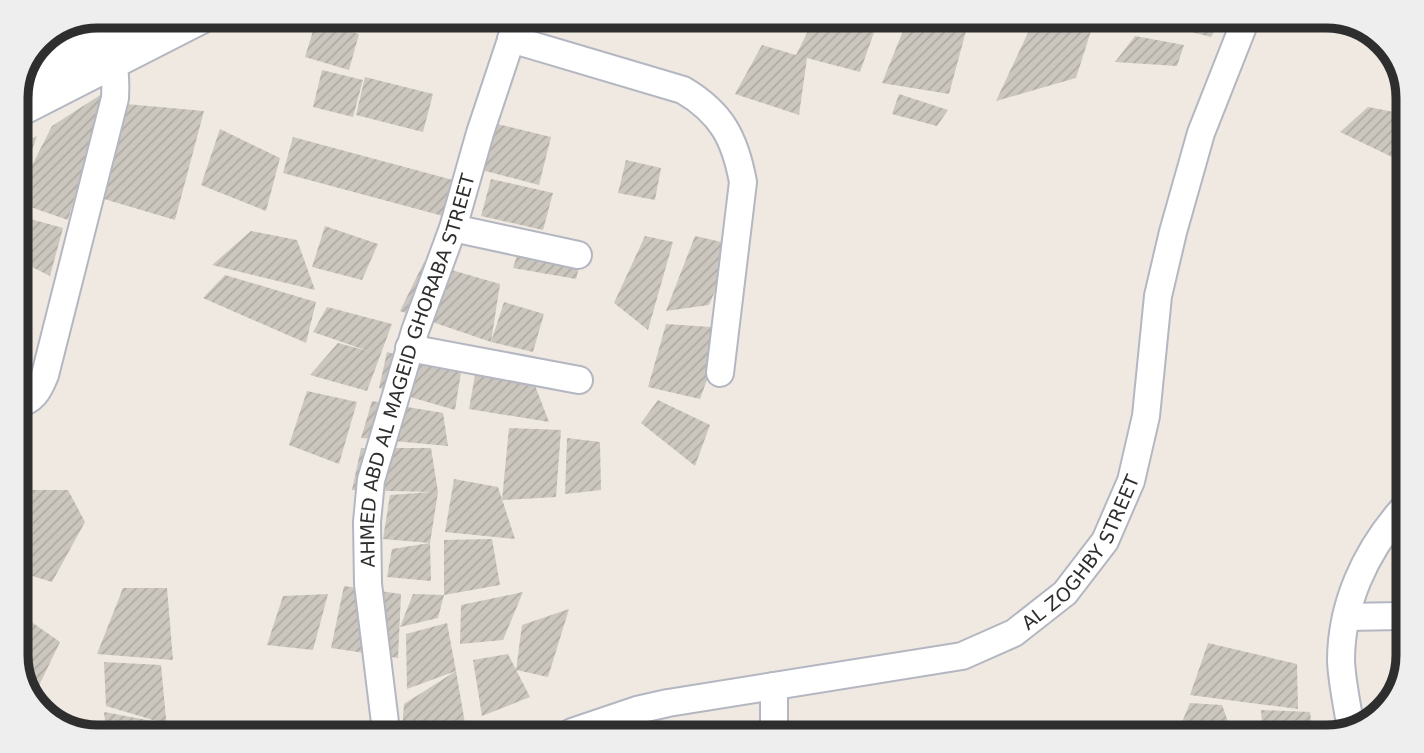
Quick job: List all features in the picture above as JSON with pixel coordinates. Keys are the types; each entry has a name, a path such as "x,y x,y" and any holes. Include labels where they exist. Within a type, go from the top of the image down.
{"street":[{"path":"34,70 99,41 121,28"},
{"path":"28,101 99,41 153,28"},
{"name":"AL ZOGHBY STREET","path":"593,725 668,703 962,656 1014,633 1065,593 1105,541 1131,481 1146,416 1158,296 1172,232 1201,133 1242,28"},
{"path":"514,29 683,90 701,101 724,126 738,154 743,182 720,373"},
{"name":"AHMED ABD AL MAGEID GHORABA STREET","path":"385,725 368,584 367,522 372,480 409,348 453,228 514,29"},
{"path":"28,400 38,393 45,375 115,98 99,41"},
{"path":"453,228 578,255"},
{"path":"409,348 579,380"},
{"path":"1350,721 1341,664 1346,617 1353,591 1369,555 1396,518"},
{"path":"1346,617 1396,616"},
{"path":"774,686 774,725"}],"building":[{"path":"314,28 339,28 359,34 349,70 305,57"},
{"path":"810,28 876,28 860,72 807,58 799,115 735,94 762,45 796,55"},
{"path":"904,28 948,28 966,31 949,94 882,83"},
{"path":"1030,28 1076,28 1091,31 1076,78 996,101"},
{"path":"1176,28 1216,28 1211,37"},
{"path":"1135,36 1184,45 1177,66 1115,62"},
{"path":"322,70 363,80 353,117 313,107"},
{"path":"365,77 433,94 423,132 356,115"},
{"path":"105,92 68,220 28,206 28,173 52,126"},
{"path":"899,94 948,110 937,126 892,114"},
{"path":"126,104 204,111 175,220 77,191"},
{"path":"1368,107 1396,112 1396,143 1392,157 1340,132"},
{"path":"489,122 551,137 539,185 478,169"},
{"path":"220,129 280,158 266,211 201,185"},
{"path":"37,136 28,161 28,140"},
{"path":"293,137 453,180 443,216 283,173"},
{"path":"626,160 661,168 655,200 618,193"},
{"path":"491,179 553,193 543,230 481,216"},
{"path":"28,218 63,228 50,276 28,265"},
{"path":"325,226 378,244 362,280 312,267"},
{"path":"525,230 584,248 576,279 513,268"},
{"path":"251,231 297,240 315,290 212,265"},
{"path":"645,236 673,242 648,330 614,303"},
{"path":"695,236 735,245 709,305 666,311"},
{"path":"424,262 500,284 491,342 400,311"},
{"path":"225,275 316,302 306,343 203,298"},
{"path":"504,302 544,314 533,352 491,342"},
{"path":"327,307 392,324 367,391 310,375 338,343 368,351 313,332"},
{"path":"666,324 726,328 700,399 648,387"},
{"path":"387,352 461,372 455,410 379,388"},
{"path":"475,375 534,383 549,422 469,409"},
{"path":"307,391 357,402 339,464 289,445"},
{"path":"658,400 710,425 695,466 641,423"},
{"path":"372,401 443,413 448,446 361,438"},
{"path":"509,428 561,430 556,497 502,500"},
{"path":"567,438 600,442 601,490 565,494"},
{"path":"361,448 431,448 438,492 430,543 383,539 390,495 431,492 352,490"},
{"path":"454,479 498,487 515,539 445,532"},
{"path":"28,490 68,490 85,522 52,582 28,575"},
{"path":"492,539 500,585 444,595 444,540"},
{"path":"430,543 431,581 387,577 392,549"},
{"path":"344,586 401,594 398,658 331,648"},
{"path":"123,588 167,588 173,660 97,654"},
{"path":"523,592 503,640 460,644 461,605"},
{"path":"328,594 313,650 267,645 283,596"},
{"path":"413,594 444,595 438,618 400,627"},
{"path":"569,609 548,677 516,670 522,625"},
{"path":"28,620 60,642 37,689 29,669"},
{"path":"447,623 456,671 407,689 406,634"},
{"path":"1208,643 1297,664 1298,709 1190,695"},
{"path":"508,654 530,697 482,716 473,660"},
{"path":"104,662 161,665 167,725 106,725 104,712 163,723 106,706"},
{"path":"456,671 465,725 402,725 404,704"},
{"path":"1190,703 1222,705 1229,725 1181,725"},
{"path":"1261,710 1310,712 1312,725 1262,725"}]}
